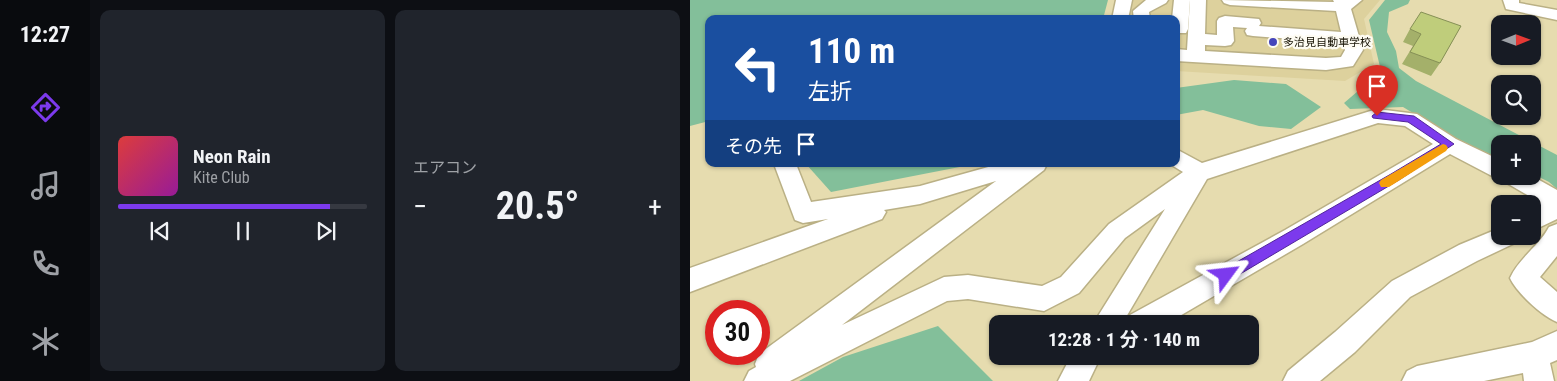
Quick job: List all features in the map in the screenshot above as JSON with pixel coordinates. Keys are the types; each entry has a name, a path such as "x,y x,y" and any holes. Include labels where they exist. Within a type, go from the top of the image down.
{"street":[{"path":"1121,15 1124,0"},
{"path":"1180,23 1182,0"},
{"path":"1197,48 1198,0"},
{"path":"1226,0 1215,10 1215,14 1253,14 1299,26 1333,49 1311,47 1308,63"},
{"path":"1230,0 1253,14"},
{"path":"1511,0 1512,6 1557,15"},
{"path":"1180,54 1225,42 1225,21 1253,14 1286,2 1321,3 1347,14"},
{"path":"1142,15 1141,11 1148,5 1161,8"},
{"path":"1253,14 1254,60"},
{"path":"1197,48 1254,60 1308,63 1347,62 1354,50 1347,14"},
{"path":"1308,63 1300,48 1293,45 1275,44 1271,40 1299,26 1347,14"},
{"path":"759,381 944,289 968,287 1044,299 1070,285 1117,231 1200,172 1377,116 1410,119 1449,144 1491,165"},
{"path":"1156,315 1449,144"},
{"path":"1180,160 1200,172"},
{"path":"786,167 802,213 920,195"},
{"path":"690,280 920,195 1017,167"},
{"path":"746,381 1032,167"},
{"path":"1113,315 1200,172"},
{"path":"1528,185 1548,197 1556,207 1541,216"},
{"path":"1557,234 1554,242 1523,278 1557,309"},
{"path":"1298,381 1345,342 1401,289 1491,243"},
{"path":"1417,381 1543,361"},
{"path":"1072,381 1082,365"}],"shaded area":[{"name":"多治見自動車学校","path":"1118,0 1380,0 1364,19 1374,64 1345,81 1180,71 1180,15 1114,15"}],"green space":[{"path":"690,0 1108,0 1104,15 705,15 705,122 690,126"},
{"path":"1385,0 1410,0 1408,4 1389,12 1387,32 1396,51 1399,68 1416,81 1491,120 1491,125 1500,125 1519,135 1491,135 1491,156 1446,133 1403,107 1350,109 1344,103 1358,91 1374,84 1380,67 1369,20"},
{"path":"1234,80 1286,84 1321,107 1291,129 1259,126 1203,110 1180,114 1180,87"},
{"path":"1541,147 1557,155 1557,189 1541,178"},
{"path":"809,167 960,167 831,192"},
{"path":"938,326 993,381 799,381 843,357"}],"building":[{"path":"1421,12 1461,26 1440,63 1410,52 1421,34 1410,29"}],"slow traffic":[{"path":"1385,183 1443,148"}],"place":[{"name":"多治見自動車学校","path":"1273,42"}],"route":[{"path":"1226,275 1294,237 1449,144 1410,119 1377,116"}]}
